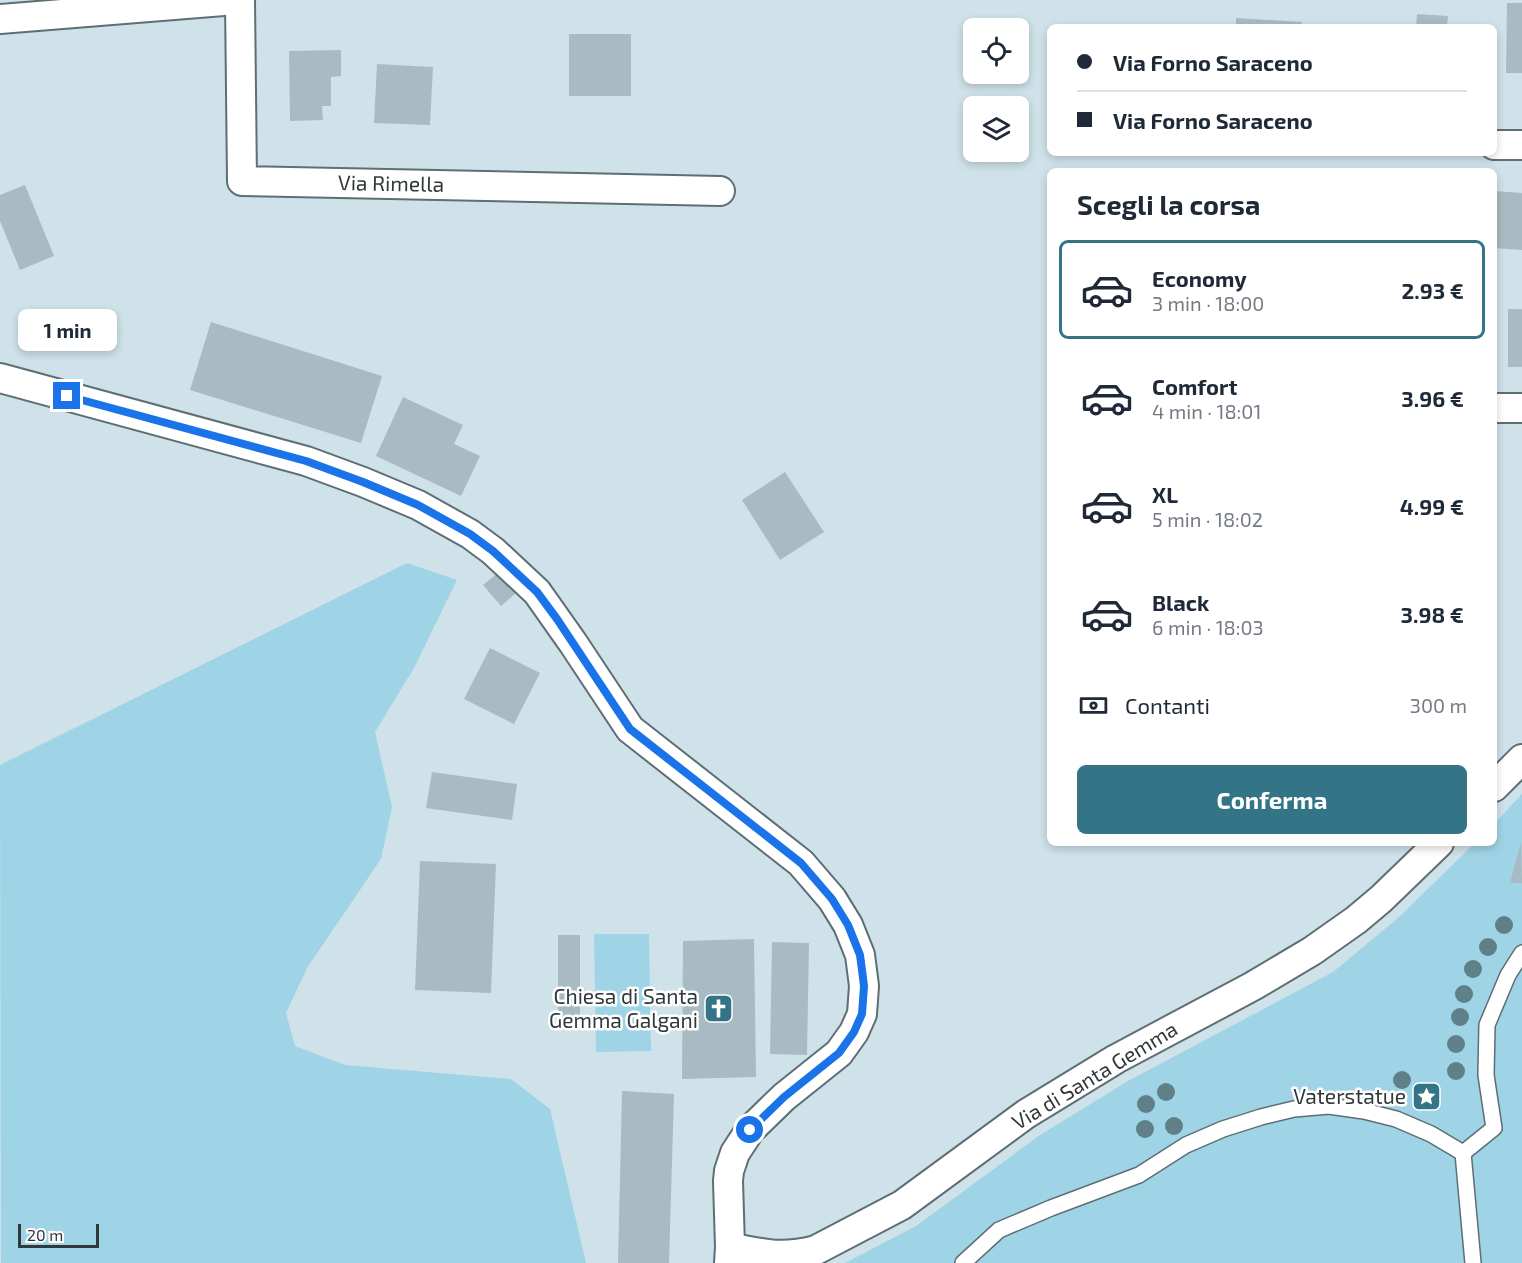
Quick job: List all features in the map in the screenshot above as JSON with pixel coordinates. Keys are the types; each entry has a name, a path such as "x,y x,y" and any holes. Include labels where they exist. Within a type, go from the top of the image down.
{"street":[{"name":"Via Rimella","path":"0,19 238,0 242,181 720,191"},
{"path":"1497,145 1522,145"},
{"path":"0,378 306,461 418,505 470,534 493,551 537,592 630,729 801,863 832,899 848,925 860,955 864,986 862,1014 854,1032 839,1053 784,1097 760,1120 750,1130 735,1153 728,1181 729,1255"},
{"path":"1497,408 1522,408"},
{"path":"1497,785 1522,759"},
{"name":"Via di Santa Gemma","path":"729,1255 782,1256 803,1253 818,1256 902,1205 1026,1114 1116,1059 1253,986 1312,951 1381,899 1436,846"}],"lane":[{"path":"1463,1153 1494,1128 1486,1075 1487,1025 1508,975 1522,953"},
{"path":"963,1263 999,1230 1139,1175 1186,1144 1223,1129 1294,1109 1329,1106 1396,1119 1431,1134 1463,1153"},
{"path":"1463,1153 1475,1262"}],"shaded area":[{"path":"407,563 457,580 414,668 375,732 392,807 381,859 307,968 286,1013 295,1046 345,1065 511,1079 550,1109 586,1263 1,1263 0,765"},
{"path":"1522,794 1522,1263 845,1263 916,1226 1040,1135 1128,1081 1333,972 1398,918 1472,846 1497,846 1497,821"},
{"path":"594,934 649,934 651,1051 596,1052"}],"building":[{"path":"1507,3 1522,3 1522,73 1506,73"},
{"path":"1417,14 1448,16 1447,24 1416,24"},
{"path":"1236,18 1302,22 1302,24 1236,24"},
{"path":"569,34 631,34 631,96 569,96"},
{"path":"341,50 341,76 331,77 331,106 322,106 323,120 290,121 289,51"},
{"path":"377,64 433,67 430,125 374,123"},
{"path":"25,185 54,256 20,270 0,221 0,195"},
{"path":"1497,191 1522,193 1522,250 1497,248"},
{"path":"1508,309 1522,309 1522,367 1508,367"},
{"path":"211,322 382,376 361,443 190,390"},
{"path":"403,397 463,425 454,444 480,456 461,496 376,456"},
{"path":"785,472 824,532 780,560 742,500"},
{"path":"498,573 516,593 501,606 483,585"},
{"path":"490,648 540,673 514,724 464,699"},
{"path":"432,772 517,784 512,820 426,808"},
{"path":"1521,842 1522,883 1510,883"},
{"path":"420,861 496,864 491,993 415,990"},
{"path":"558,935 580,935 580,1020 558,1020"},
{"name":"Chiesa di Santa Gemma Galgani","path":"754,939 756,1077 682,1079 683,941"},
{"path":"772,942 809,943 807,1055 770,1054"},
{"path":"622,1091 674,1094 669,1263 618,1263"}],"place":[{"name":"Chiesa di Santa Gemma Galgani","path":"719,1009"},
{"name":"Vaterstatue","path":"1427,1097"}],"route":[{"path":"67,396 306,461 418,505 470,534 493,551 537,592 630,729 801,863 832,899 848,925 860,955 864,986 862,1014 854,1032 839,1053 784,1097 750,1130"}]}
